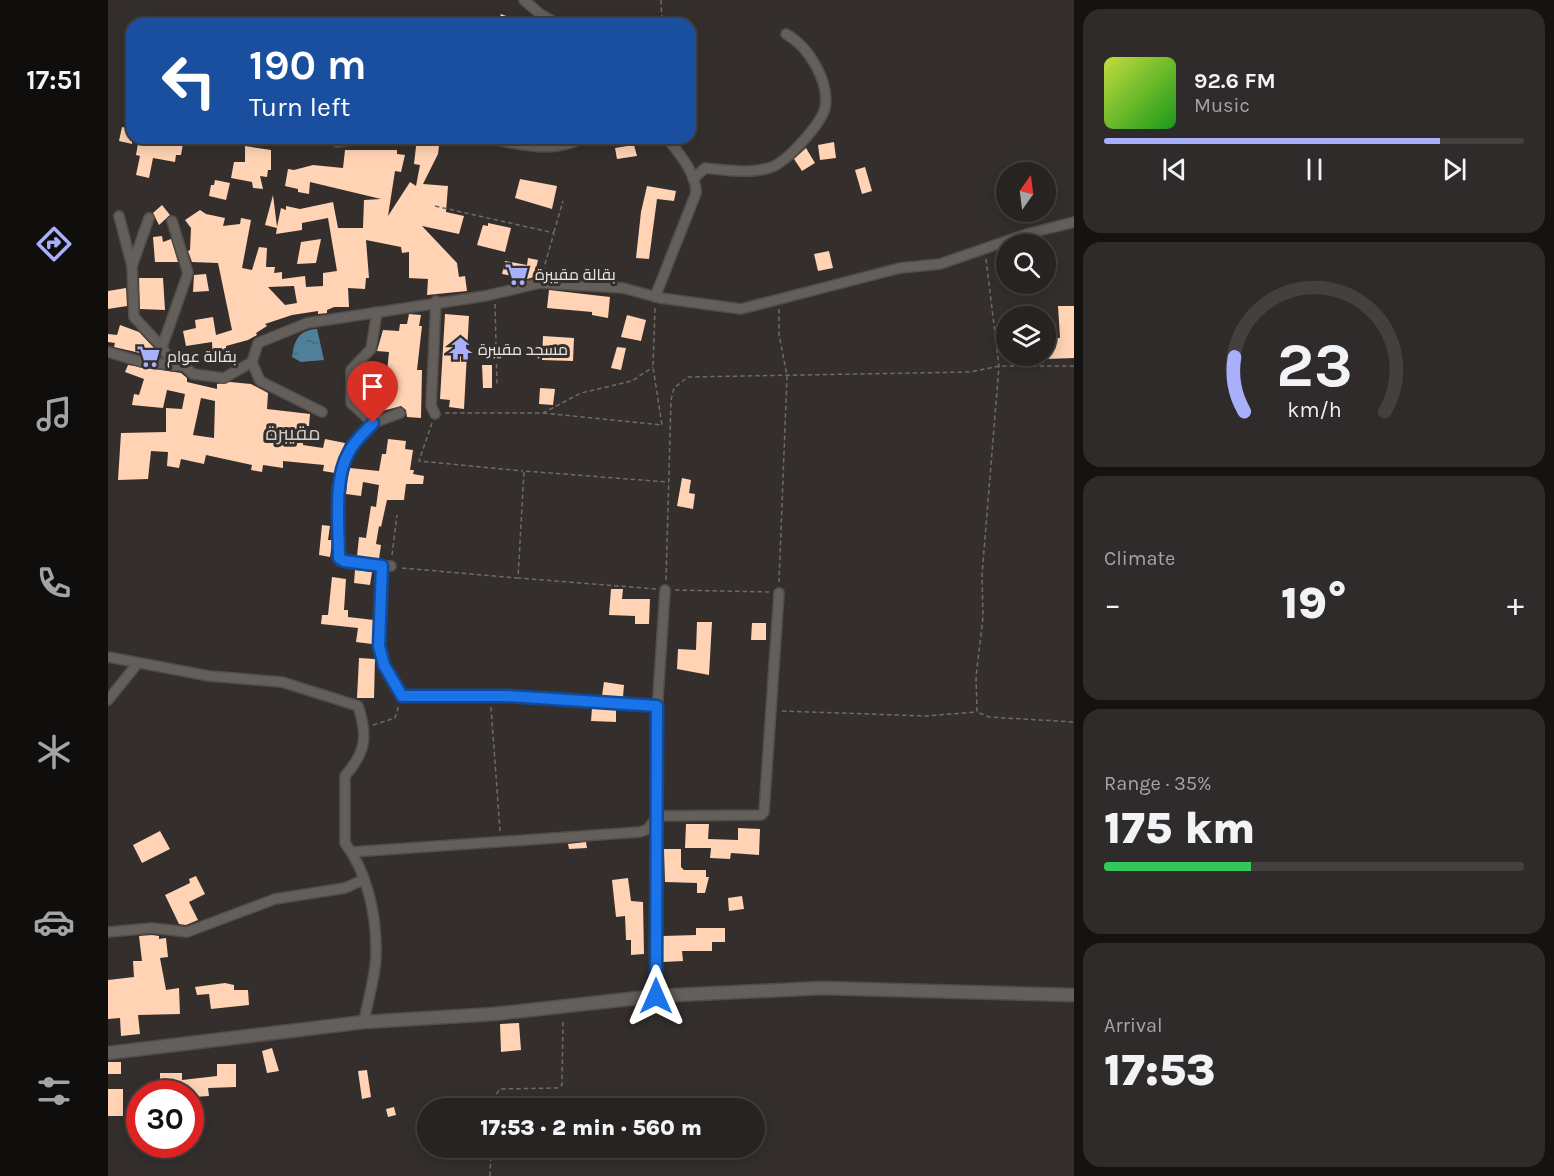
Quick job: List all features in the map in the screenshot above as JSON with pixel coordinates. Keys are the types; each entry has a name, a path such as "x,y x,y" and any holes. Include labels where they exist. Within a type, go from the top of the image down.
{"street":[{"path":"524,0 547,18"},
{"path":"693,179 705,168 737,171 772,167 785,159 818,123 825,107 819,75 811,55 798,40 786,34"},
{"path":"524,144 551,148 572,144"},
{"path":"655,297 696,193 693,179 672,144"},
{"path":"119,216 132,266 134,316 162,347 172,366"},
{"path":"132,266 149,218"},
{"path":"162,347 188,273 172,221"},
{"path":"322,412 260,381 252,363 258,343 307,323 436,301 493,294 540,283 623,288 655,297 741,309 900,268 940,264 1030,233 1074,222"},
{"path":"435,414 431,406 436,301"},
{"path":"373,423 351,403 351,370 371,349 377,312"},
{"path":"108,352 142,362 184,366 193,374 224,378 252,363"},
{"path":"400,413 373,423 348,452 337,489 340,514 339,558 344,561 387,566 379,646 384,665 402,696 490,696 657,706"},
{"path":"656,996 657,706 665,590"},
{"path":"657,816 761,815 764,812 779,592"},
{"path":"108,657 209,676 282,682 358,706 364,725 361,758 345,776 345,843 352,852 370,897 376,950 364,1022"},
{"path":"108,700 138,663"},
{"path":"352,852 640,832 648,829 657,816"},
{"path":"108,932 152,928 187,932 275,899 345,888 363,880"},
{"path":"108,1053 364,1022 494,1014 656,996 822,988 1074,995"}],"path":[{"path":"661,0 662,18"},
{"path":"540,283 563,201"},
{"path":"435,206 554,233"},
{"path":"986,249 996,339"},
{"path":"493,294 497,312 497,386"},
{"path":"655,297 653,367 662,425 543,412 435,414 419,461 667,482"},
{"path":"397,515 387,566 665,590 779,592 787,376 779,334 779,299"},
{"path":"665,590 670,400 674,388 688,378 970,372 999,366 982,575 983,617 976,677 977,712"},
{"path":"1056,366 1074,366"},
{"path":"543,412 581,393 632,381 653,367"},
{"path":"518,578 524,471"},
{"path":"364,725 378,725 395,718 402,696"},
{"path":"490,696 502,840"},
{"path":"772,711 926,716 977,712 989,717 1074,722"},
{"path":"494,1098 500,1089 556,1088 562,1085 565,1049 562,1006"},
{"path":"490,1176 491,1158"}],"water":[{"path":"317,329 324,360 301,362 292,357 299,337 306,331"}],"building":[{"path":"501,14 512,18 499,18"},
{"path":"122,127 126,128 126,143 119,141"},
{"path":"834,142 836,158 820,160 818,145"},
{"path":"138,144 183,144 181,155 176,155 175,162 153,158 149,178 136,175 140,156 136,155"},
{"path":"416,144 439,144 438,154 423,184 448,186 446,212 464,216 459,234 422,226 457,263 459,277 465,276 467,291 427,295 428,279 409,278 409,252 402,253 401,247 366,240 369,278 366,278 365,289 348,288 349,307 334,307 327,310 327,313 318,314 318,311 292,315 265,324 267,326 256,333 257,335 226,346 226,351 221,351 221,363 213,363 212,342 186,346 183,331 196,328 195,320 213,317 216,335 232,330 218,263 192,262 188,251 190,250 191,228 185,220 200,210 206,214 225,218 223,226 240,224 241,218 251,220 242,268 252,270 259,247 267,248 266,267 275,267 274,273 282,272 282,279 305,276 306,287 323,286 323,273 337,271 328,218 302,223 302,230 276,234 277,228 265,225 273,195 277,227 281,208 286,210 286,206 300,209 333,202 338,228 363,228 364,200 381,199 310,182 309,194 298,192 298,189 285,186 288,169 294,170 313,165 343,168 345,150 397,150 397,154 405,155 401,172 395,171 388,216 410,182 416,186 420,165 414,164","holes":["294,286 297,303 285,305 268,287"]},
{"path":"634,145 637,156 617,159 615,148"},
{"path":"245,146 271,150 271,170 268,170 267,177 260,176 263,189 253,188 252,182 231,178 234,162 245,162"},
{"path":"806,148 815,163 802,171 794,159"},
{"path":"865,167 872,191 862,194 855,170"},
{"path":"520,179 557,186 552,209 515,198"},
{"path":"215,180 230,183 226,200 209,196 211,185 214,185"},
{"path":"647,186 676,191 674,201 657,199 649,259 636,258 641,212"},
{"path":"162,205 170,215 159,225 153,213"},
{"path":"488,223 511,228 505,252 477,245 483,225 488,226"},
{"path":"162,236 163,242 171,239 178,262 155,262 153,237"},
{"path":"321,239 316,263 297,264 301,242"},
{"path":"829,251 833,268 818,271 814,254"},
{"path":"528,258 538,260 534,277 527,279 502,274 505,261 527,265"},
{"path":"206,274 209,291 193,292 194,275"},
{"path":"139,278 163,278 165,310 140,309"},
{"path":"126,288 127,306 108,309 108,291"},
{"path":"549,290 610,297 608,318 592,315 592,312 547,308"},
{"path":"1058,306 1074,306 1074,358 1056,359 1056,338 1060,338"},
{"path":"409,314 421,315 417,370 422,370 421,418 407,417 406,410 401,406 375,413 377,391 385,391 389,352 377,351 383,330 399,331 400,324 407,324"},
{"path":"445,314 469,316 464,409 449,407 450,400 440,399"},
{"path":"627,315 646,320 641,341 621,337"},
{"path":"120,325 139,332 154,348 153,356 114,347 115,343 108,342 108,334 117,335"},
{"path":"543,336 574,338 573,361 542,360"},
{"path":"617,347 626,348 621,370 611,368"},
{"path":"128,365 181,373 187,378 187,382 217,389 217,384 230,382 251,384 268,393 267,409 310,414 309,426 304,426 303,445 323,448 325,439 345,443 335,473 323,471 324,465 283,461 283,468 263,465 262,472 251,470 252,465 206,455 204,464 181,459 179,468 167,466 168,452 151,451 148,479 118,480 121,433 166,432 166,408 182,409 185,394 167,390 163,408 132,405 134,394 139,395 144,379 125,372","holes":["201,398 215,401 214,438 193,435"]},
{"path":"482,365 492,365 492,388 483,388"},
{"path":"540,388 555,389 553,405 539,404"},
{"path":"388,439 406,441 405,449 413,450 410,470 414,470 413,474 424,476 423,484 406,484 404,500 387,500 376,544 381,545 379,559 357,556 359,537 366,538 371,506 376,507 379,485 363,482 361,496 346,494 348,475 350,468 379,471 382,454 386,454"},
{"path":"682,478 691,480 689,493 695,494 693,509 677,506"},
{"path":"322,525 330,526 328,540 332,540 332,543 330,557 319,555"},
{"path":"355,570 372,572 370,585 354,583"},
{"path":"332,577 346,579 344,610 348,610 348,617 374,620 372,644 356,642 358,628 321,624 322,615 328,615"},
{"path":"611,589 623,589 622,599 650,599 649,624 635,624 635,616 609,615"},
{"path":"697,622 712,622 709,675 677,669 678,649 696,650"},
{"path":"752,623 766,623 766,640 751,640"},
{"path":"359,658 375,659 374,698 357,698"},
{"path":"604,682 624,685 623,697 602,696"},
{"path":"592,708 616,710 616,722 591,721"},
{"path":"686,824 709,824 708,839 738,840 738,828 760,829 759,855 731,853 730,859 710,858 711,848 685,848"},
{"path":"160,831 170,849 142,863 133,845"},
{"path":"586,842 587,848 569,849 568,844"},
{"path":"664,849 681,849 681,867 684,870 706,870 706,877 709,877 705,893 697,893 697,883 665,882"},
{"path":"196,876 205,894 189,902 198,920 186,925 179,924 165,895 190,883 189,879"},
{"path":"628,878 631,901 643,902 644,954 631,955 631,940 626,940 625,916 616,917 612,880"},
{"path":"742,896 744,909 729,911 728,898"},
{"path":"696,928 725,928 725,942 712,942 712,951 682,951 683,961 663,962 663,936 696,935"},
{"path":"139,936 159,936 159,939 166,938 168,957 160,958 166,990 179,988 180,1014 138,1015 140,1034 121,1036 120,1018 108,1019 108,980 134,977 133,961 142,961"},
{"path":"225,983 234,985 234,990 248,990 249,1005 211,1009 209,994 197,995 195,987"},
{"path":"519,1023 521,1050 501,1052 500,1024"},
{"path":"272,1048 279,1071 267,1073 262,1051"},
{"path":"108,1062 121,1062 121,1074 108,1074"},
{"path":"217,1064 236,1064 236,1087 208,1088 209,1096 204,1096 204,1080 182,1080 217,1076"},
{"path":"367,1070 371,1097 362,1099 358,1071"},
{"path":"160,1073 182,1073 182,1080 160,1080"},
{"path":"108,1089 123,1089 123,1116 108,1116"},
{"path":"394,1107 396,1115 388,1117 386,1109"}],"place":[{"name":"بقالة مقيبرة","path":"517,274"},
{"name":"مسجد مقيبرة","path":"460,349"},
{"name":"بقالة عوام","path":"149,356"}],"district":[{"name":"مقيبرة","path":"293,433"}],"route":[{"path":"373,423 348,452 337,489 340,514 339,558 340,561 382,566 379,646 384,665 402,696 507,696 657,706 656,996"}]}
